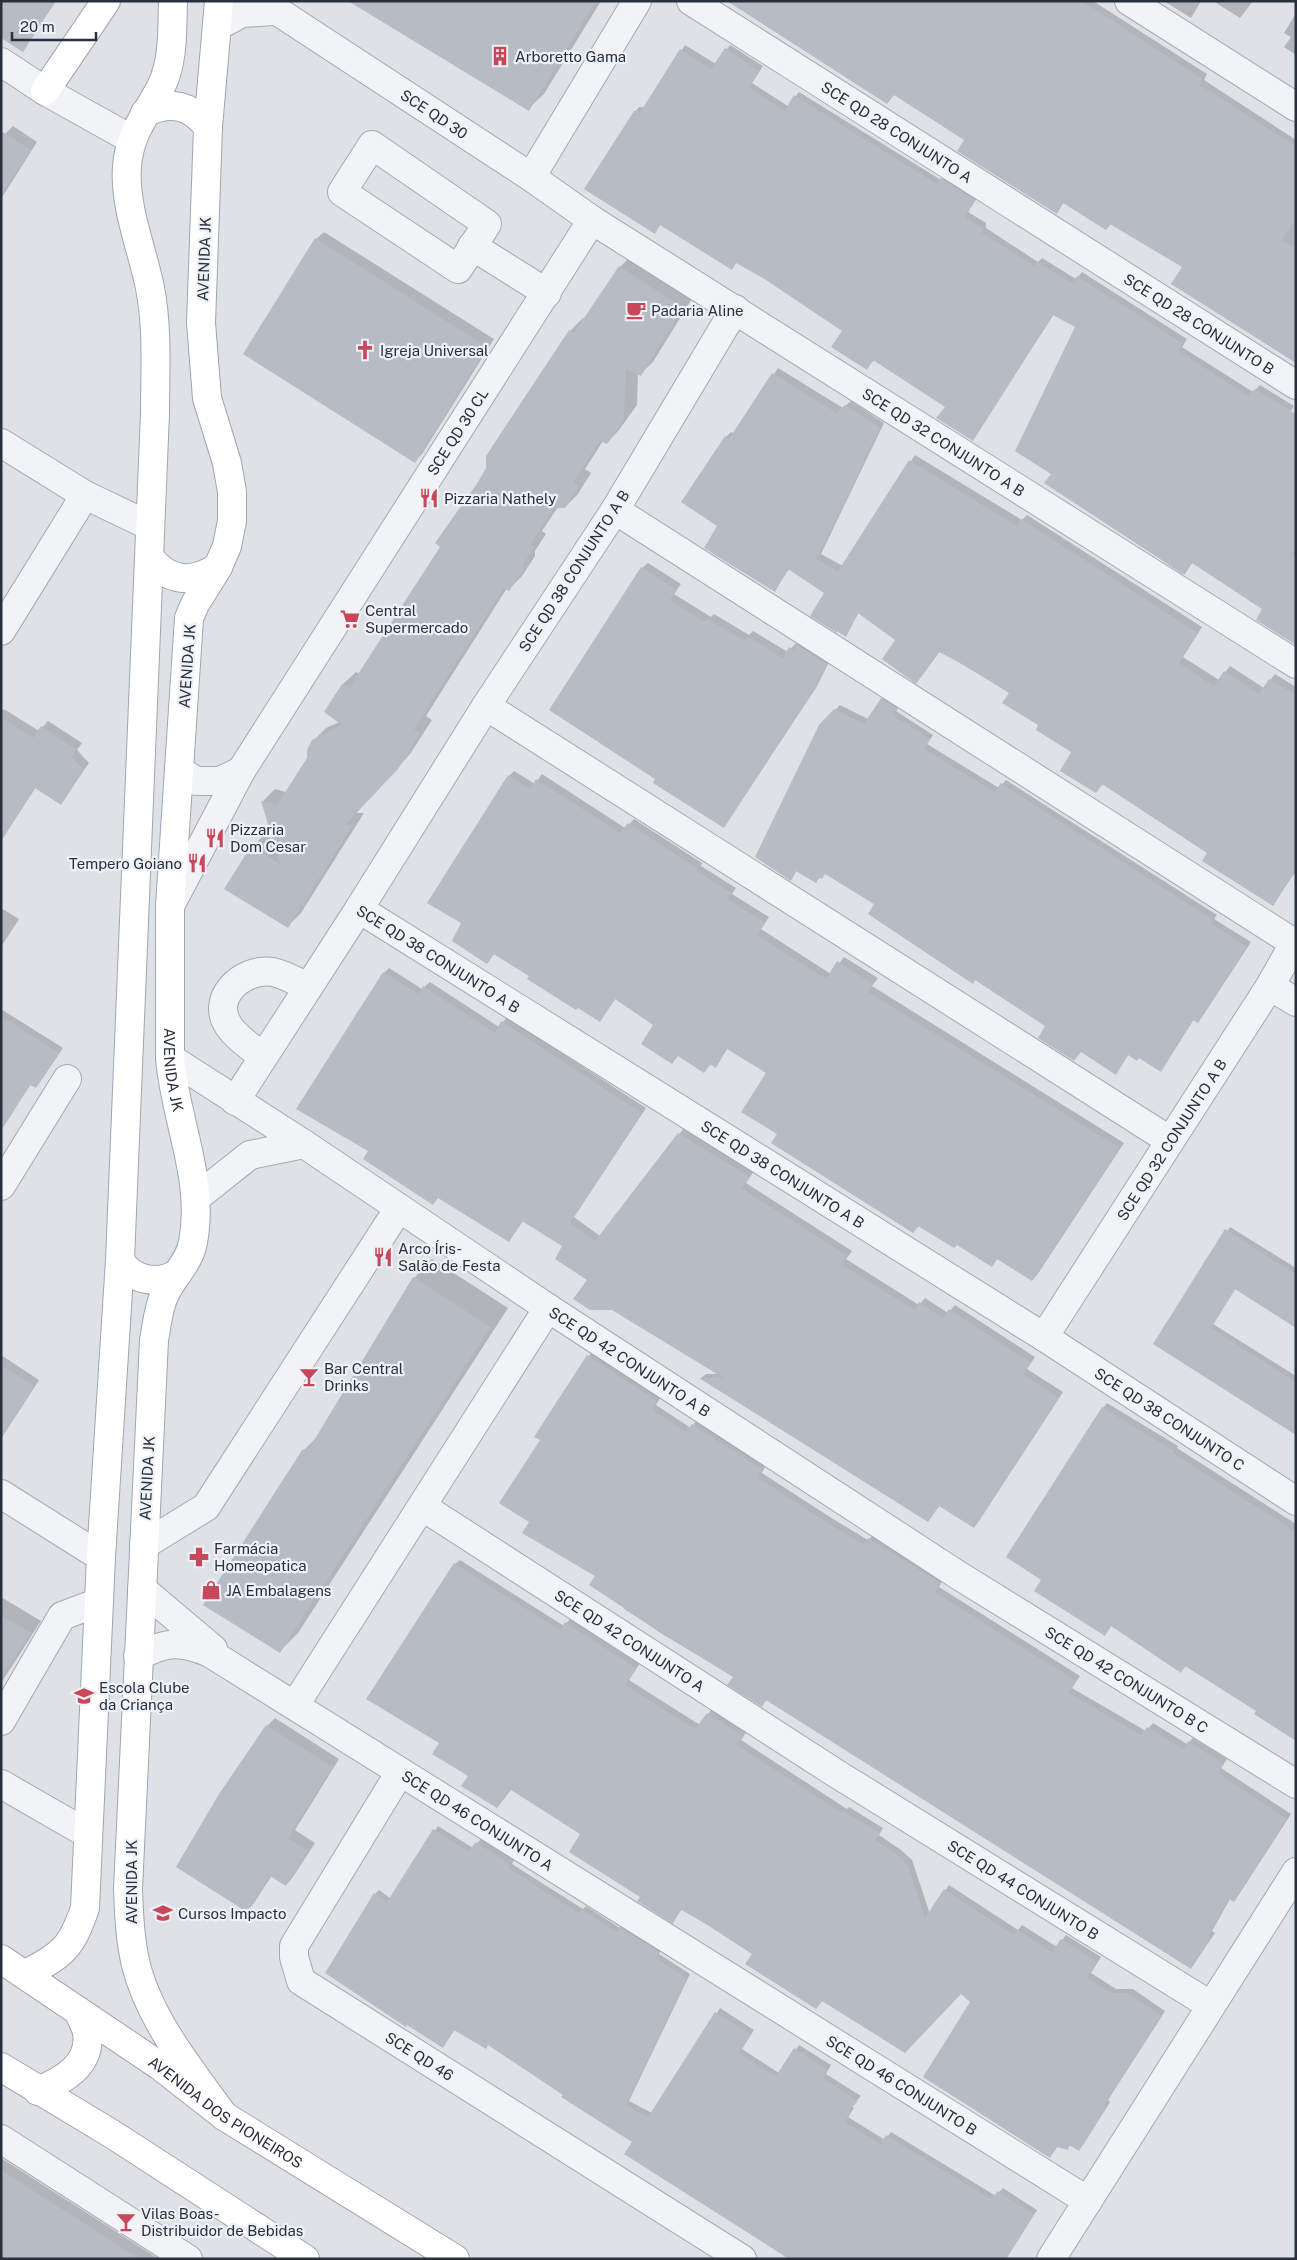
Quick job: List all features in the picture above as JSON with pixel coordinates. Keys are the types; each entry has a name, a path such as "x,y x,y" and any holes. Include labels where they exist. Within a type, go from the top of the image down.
{"main road":[{"path":"44,91 106,1"},
{"path":"26,1974 56,1958 68,1946 77,1929 84,1908 101,1557 120,1260 155,413 155,324 150,289 131,213 127,167 131,139 161,86 169,63 173,38 173,1"},
{"name":"AVENIDA JK","path":"218,13 208,127 201,322 202,356 207,398 227,463 232,492 232,521 228,546 218,568 195,604 189,618 170,906 170,1058 172,1079 197,1197 193,1243 165,1295 154,1340 128,1889 130,1926 136,1966 156,2014 184,2061 224,2116"},
{"path":"145,113 164,105 183,106 200,117 208,127"},
{"path":"150,558 159,570 180,578 198,577 218,568"},
{"path":"120,1260 127,1272 145,1278 166,1280 178,1273"},
{"name":"AVENIDA DOS PIONEIROS","path":"1,1959 26,1974 78,2012 160,2066 224,2116 455,2259"},
{"path":"38,2092 71,2074 80,2064 87,2033 78,2012"},
{"path":"1,2067 38,2092 112,2134 305,2259"}],"street":[{"path":"531,177 637,1"},
{"name":"SCE QD 28 CONJUNTO A","path":"691,1 1103,263"},
{"path":"1129,1 1296,107"},
{"name":"SCE QD 30","path":"218,13 242,14 268,6 531,177 592,220"},
{"path":"1,62 44,91 131,139"},
{"path":"372,146 487,224 472,246 458,269 342,192 372,146"},
{"name":"SCE QD 30 CL","path":"170,906 241,771 592,220"},
{"name":"SCE QD 32 CONJUNTO A B","path":"592,220 1296,664"},
{"path":"472,246 547,293"},
{"name":"SCE QD 28 CONJUNTO B","path":"1103,263 1296,385"},
{"name":"SCE QD 38 CONJUNTO A B","path":"735,309 614,510 486,706 359,909 1044,1337"},
{"path":"1,443 85,495 150,526"},
{"path":"1,631 85,495"},
{"path":"614,510 1295,941"},
{"path":"486,706 1169,1140"},
{"path":"179,770 196,781 220,781 241,771"},
{"path":"235,1100 359,909"},
{"name":"SCE QD 32 CONJUNTO A B","path":"1044,1337 1169,1140 1270,986 1295,941"},
{"path":"263,1057 230,1029 224,1013 225,997 235,982 252,973 273,972 308,987"},
{"path":"1270,986 1296,1002"},
{"name":"SCE QD 42 CONJUNTO A B","path":"170,1058 304,1144 548,1308 958,1575"},
{"path":"1,1186 67,1079"},
{"path":"197,1197 250,1155 304,1144"},
{"path":"144,1545 206,1507 399,1208"},
{"path":"295,1705 423,1507 548,1308"},
{"name":"SCE QD 38 CONJUNTO C","path":"1044,1337 1296,1501"},
{"path":"1,1494 101,1557"},
{"name":"SCE QD 42 CONJUNTO A","path":"423,1507 838,1774"},
{"name":"SCE QD 42 CONJUNTO B C","path":"958,1575 1296,1784"},
{"name":"SCE QD 46 CONJUNTO A","path":"142,1588 239,1671"},
{"path":"1,1722 62,1616 99,1602"},
{"name":"SCE QD 46 CONJUNTO A","path":"138,1656 162,1645 191,1645 210,1653 717,1971"},
{"name":"SCE QD 46","path":"400,1772 294,1946 294,1957 301,1981 742,2259"},
{"name":"SCE QD 44 CONJUNTO B","path":"838,1774 1210,2005"},
{"path":"1,1784 88,1834"},
{"path":"1050,2259 1296,1872"},
{"name":"SCE QD 46 CONJUNTO B","path":"717,1971 1088,2201"},
{"path":"1,2139 188,2259"}],"building":[{"path":"1,1 56,1 23,52 1,38"},
{"name":"Arboretto Gama","path":"348,1 596,1 529,111"},
{"path":"727,1 1082,1 1203,79 1200,85 1296,146 1296,219 1282,240 1296,249 1296,363 1171,284 1182,267 1110,224 1106,230 1063,203 1057,214 957,151 964,140 894,95 887,104"},
{"path":"725,48 759,71 749,87 784,111 794,95 937,184 941,178 975,200 965,217 982,228 982,233 1034,266 1037,262 1072,283 1077,276 1184,344 1179,351 1248,396 1255,389 1296,414 1296,549 1292,555 1296,558 1296,645 1256,620 1262,609 1192,563 1185,574 1182,574 1044,483 1051,474 1015,451 1075,327 1053,315 973,441 936,418 945,407 873,360 867,370 831,347 842,331 763,278 736,263 732,270 660,225 655,234 584,189 634,111 641,111 680,49 711,69"},
{"path":"1,131 31,150 1,195"},
{"name":"Igreja Universal","path":"315,238 487,347 415,463 243,354"},
{"path":"619,266 683,308 641,376 626,369 624,419 607,444 600,441 573,482 579,486 565,508 554,508 530,545 534,547 523,565 523,570 509,591 504,588 414,729 420,733 398,769 345,825 353,825 315,885 303,908 302,906 288,928 224,889 251,846 280,864 261,801 277,805 307,758 307,750 312,740 342,725 324,712 342,684 349,688 440,547 435,543 478,482 486,468 486,456 569,330 574,333"},
{"path":"772,373 837,413 845,405 880,428 817,559 838,571 909,460 1017,526 1021,519 1198,633 1179,663 1214,686 1224,671 1259,694 1269,679 1296,695 1296,870 1273,906 1202,861 1207,853 1102,784 1096,793 1060,771 1071,752 1036,730 1038,725 1002,703 1009,693 966,666 939,652 916,684 882,659 895,640 858,613 846,637 810,616 824,593 788,569 775,592 704,548 717,526 681,502 725,436 729,439"},
{"path":"641,567 677,590 670,600 705,622 708,619 744,641 747,636 783,658 789,647 794,650 796,644 827,664 811,695 724,828 653,783 655,779 549,710"},
{"path":"881,698 898,709 893,715 930,739 924,749 995,792 1001,783 1213,920 1211,923 1247,947 1198,1023 1193,1020 1161,1072 1139,1058 1137,1061 1128,1055 1116,1075 1081,1052 1074,1061 1038,1038 1045,1026 975,980 973,984 868,914 874,904 825,874 822,879 819,877 816,883 796,871 791,881 755,857 819,725 834,709 864,724"},
{"path":"1,717 33,738 41,726 76,749 72,757 84,770 61,805 35,788 1,840"},
{"path":"508,775 530,789 536,779 620,833 628,823 731,893 728,899 765,923 757,935 826,979 837,961 873,984 868,992 1120,1148 1032,1281 997,1259 992,1267 957,1245 954,1248 918,1226 913,1233 771,1143 777,1134 741,1112 766,1073 727,1049 716,1068 710,1064 704,1073 678,1056 672,1064 641,1044 653,1025 615,999 600,1022 578,1008 576,1010 527,979 529,976 494,954 487,964 452,941 461,923 427,903"},
{"path":"383,972 419,994 423,986 495,1033 501,1021 642,1113 570,1223 595,1241 678,1133 750,1177 741,1188 848,1256 842,1265 915,1310 919,1302 943,1318 949,1309 1031,1363 1023,1374 1059,1398 974,1528 939,1506 928,1522 699,1378 722,1377 612,1310 590,1310 573,1299 587,1280 555,1259 562,1246 522,1221 509,1242 438,1198 433,1205 363,1159 368,1151 296,1109"},
{"path":"1,1016 59,1053 36,1088 30,1085 1,1131"},
{"path":"1225,1229 1296,1274 1296,1328 1235,1289 1211,1328 1296,1382 1296,1435 1153,1344"},
{"path":"413,1277 491,1327 280,1653 203,1605 302,1450 309,1448"},
{"path":"587,1355 657,1401 652,1410 686,1432 692,1424 763,1470 758,1478 828,1523 864,1545 868,1538 941,1583 935,1592 1076,1681 1069,1693 1141,1735 1147,1727 1183,1749 1188,1741 1224,1764 1218,1773 1287,1819 1234,1902 1229,1899 1208,1936 1211,1938 1191,1969 766,1700 762,1707 727,1685 733,1677 589,1585 595,1576 522,1533 529,1522 499,1503 540,1440 534,1437"},
{"path":"1,1365 34,1386 1,1438"},
{"path":"1102,1407 1174,1451 1173,1453 1296,1532 1296,1741 1254,1714 1256,1711 1185,1666 1181,1673 1111,1626 1105,1636 1034,1591 1041,1580 1006,1557"},
{"path":"454,1563 560,1630 565,1622 636,1668 625,1685 695,1729 707,1713 743,1736 737,1745 842,1813 843,1811 880,1833 875,1840 897,1854 908,1865 925,1918 944,1889 1014,1935 1017,1929 1052,1952 1061,1939 1097,1962 1087,1978 1111,1993 1128,1993 1162,2016 1104,2105 1107,2107 1079,2151 1069,2145 1068,2150 1057,2147 1050,2158 923,2077 970,2002 961,1994 905,2053 822,2001 816,2009 745,1964 752,1954 709,1926 680,1909 673,1924 637,1901 640,1897 569,1852 580,1834 511,1790 497,1808 461,1786 468,1776 432,1754 439,1743 366,1699"},
{"path":"1,1615 31,1633 1,1678"},
{"path":"266,1725 333,1767 288,1838 308,1851 286,1886 270,1876 247,1912 176,1867 219,1794"},
{"path":"433,1829 468,1851 476,1842 511,1865 509,1868 579,1913 581,1909 617,1932 620,1927 659,1952 656,1958 687,1978 626,2105 648,2117 715,2012 751,2034 739,2053 776,2076 794,2048 828,2070 823,2078 858,2101 849,2110 851,2112 845,2122 881,2144 886,2135 991,2199 998,2191 1034,2214 1006,2259 789,2259 624,2154 632,2142 561,2097 563,2095 488,2045 486,2049 454,2030 443,2048 407,2025 406,2027 325,1973 374,1893 387,1902"},
{"path":"1,2170 101,2234 139,2259 1,2259"}],"place":[{"name":"Arboretto Gama","path":"500,56"},
{"name":"Padaria Aline","path":"636,310"},
{"name":"Igreja Universal","path":"365,350"},
{"name":"Pizzaria Nathely","path":"429,498"},
{"name":"Central Supermercado","path":"350,619"},
{"name":"Pizzaria Dom Cesar","path":"215,838"},
{"name":"Tempero Goiano","path":"197,863"},
{"name":"Arco Íris- Salão de Festa","path":"383,1257"},
{"name":"Bar Central Drinks","path":"309,1377"},
{"name":"Farmácia Homeopatica","path":"199,1557"},
{"name":"JA Embalagens","path":"211,1590"},
{"name":"Escola Clube da Criança","path":"84,1696"},
{"name":"Cursos Impacto","path":"163,1913"},
{"name":"Vilas Boas- Distribuidor de Bebidas","path":"126,2222"}]}
